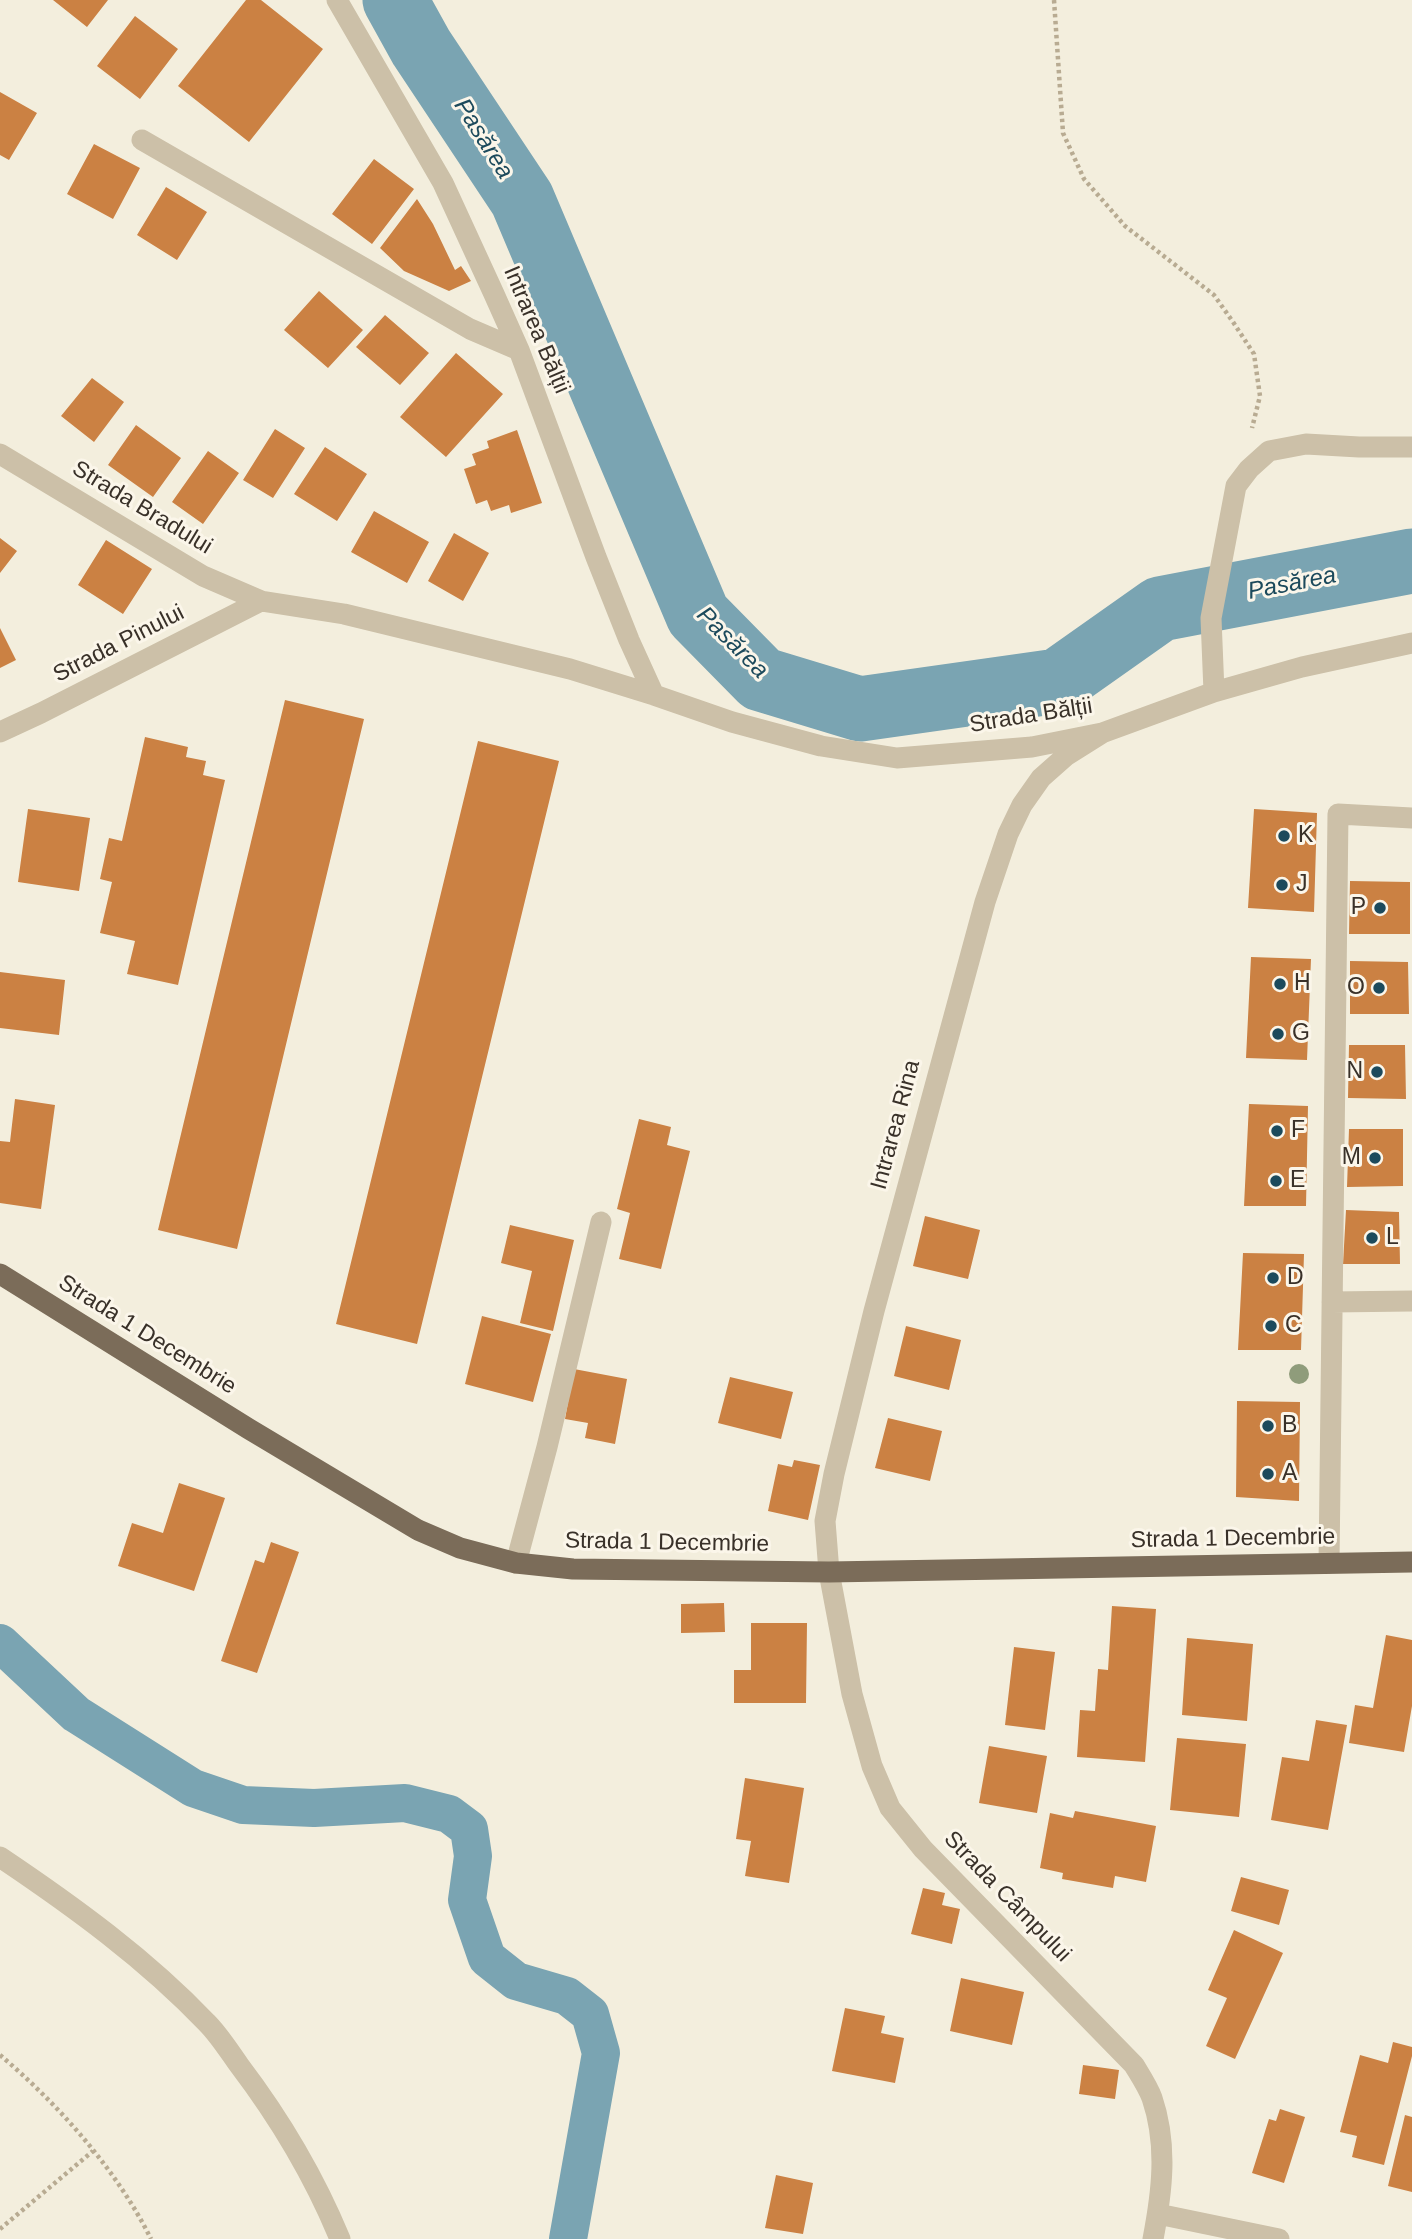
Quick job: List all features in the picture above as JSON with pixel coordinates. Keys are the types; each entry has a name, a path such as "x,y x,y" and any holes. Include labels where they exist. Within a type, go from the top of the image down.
{"main road":[{"name":"Strada 1 Decembrie","path":"0,1274 380,1509 418,1530 460,1548 516,1563 573,1569 829,1572 1412,1562"}],"street":[{"name":"Intrarea Bălții","path":"337,0 443,183 519,349 596,557 654,695"},
{"path":"142,140 470,329 519,349"},
{"path":"1214,692 1211,618 1236,486 1249,469 1269,451 1306,444 1412,447"},
{"name":"Strada Bradului","path":"0,454 203,576 261,601 344,614 570,669 654,695"},
{"name":"Strada Pinului","path":"0,732 261,601"},
{"name":"Strada Bălții","path":"654,695 732,722 821,746 897,758 1032,747 1102,733 1214,692 1302,667 1412,643"},
{"name":"Intrarea Rina","path":"829,1572 825,1521 834,1474 874,1311 985,902 1021,805 1041,778 1102,733"},
{"path":"1329,1563 1338,814 1412,818"},
{"path":"516,1563 601,1222"},
{"path":"1332,1302 1412,1301"},
{"name":"Strada Câmpului","path":"829,1572 852,1694 872,1766 890,1808 923,1849 1134,2065 1151,2096 1159,2126 1163,2167 1153,2239"},
{"path":"0,1857 106,1932 209,2024 296,2148 323,2199 340,2239"},
{"path":"1158,2214 1279,2239"}],"path":[{"path":"1054,0 1063,133 1073,156 1084,179 1125,226 1214,295 1254,354 1259,396 1251,436"},
{"path":"0,2055 33,2083 93,2151 139,2215 151,2239"},
{"path":"0,2229 93,2151"}],"building":[{"path":"53,0 108,0 87,27"},
{"path":"246,0 261,0 323,49 249,142 178,86"},
{"path":"135,16 178,49 140,99 97,66"},
{"path":"0,92 37,113 9,160 0,155"},
{"path":"94,144 140,168 113,219 67,194"},
{"path":"374,159 414,189 372,244 332,214"},
{"path":"166,187 207,212 177,260 137,235"},
{"path":"417,199 433,224 455,270 461,266 471,281 449,291 404,271 380,248"},
{"path":"319,291 363,330 328,368 284,330"},
{"path":"385,315 429,353 400,385 356,347"},
{"path":"456,353 503,394 446,457 400,417"},
{"path":"92,378 124,402 94,442 61,416"},
{"path":"136,425 181,458 153,497 108,465"},
{"path":"275,429 305,448 273,498 243,480"},
{"path":"517,430 542,503 511,513 509,505 491,511 487,500 476,504 464,469 476,465 472,454 489,448 487,441"},
{"path":"325,447 367,474 337,521 294,494"},
{"path":"208,451 239,473 203,524 172,502"},
{"path":"374,511 429,542 407,583 351,552"},
{"path":"454,533 489,553 463,601 428,581"},
{"path":"0,538 17,551 0,573"},
{"path":"106,540 152,569 123,614 78,585"},
{"path":"0,628 16,660 0,668"},
{"path":"285,700 364,719 237,1249 158,1230"},
{"path":"145,737 188,747 186,757 206,761 203,775 225,780 178,985 127,974 135,941 100,933 112,882 100,879 109,838 122,841"},
{"path":"478,741 559,761 417,1344 336,1324"},
{"path":"28,809 90,818 79,891 18,882"},
{"path":"1254,809 1317,813 1314,912 1248,908"},
{"name":"P","path":"1350,881 1410,882 1410,934 1349,934"},
{"path":"1251,957 1311,959 1307,1060 1246,1058"},
{"name":"O","path":"1350,961 1408,962 1409,1014 1350,1014"},
{"path":"0,972 65,980 59,1035 0,1028"},
{"name":"N","path":"1349,1045 1405,1045 1406,1099 1348,1098"},
{"path":"15,1099 55,1105 41,1209 0,1203 0,1141 10,1142"},
{"path":"1249,1104 1308,1106 1306,1206 1244,1206"},
{"path":"639,1119 671,1127 667,1145 690,1151 661,1269 619,1259 630,1213 617,1209"},
{"name":"M","path":"1349,1129 1403,1129 1403,1186 1347,1187"},
{"name":"L","path":"1346,1210 1399,1212 1400,1264 1343,1264"},
{"path":"925,1216 980,1230 968,1279 913,1266"},
{"path":"510,1225 574,1240 553,1331 520,1323 532,1271 501,1263"},
{"path":"1243,1253 1304,1254 1301,1350 1238,1350"},
{"path":"482,1316 551,1334 533,1402 465,1384"},
{"path":"906,1326 961,1340 949,1390 894,1376"},
{"path":"574,1369 627,1379 615,1444 585,1438 588,1423 565,1419"},
{"path":"730,1377 793,1392 781,1439 718,1423"},
{"path":"1237,1401 1300,1402 1299,1501 1236,1497"},
{"path":"888,1418 942,1431 930,1481 875,1468"},
{"path":"794,1460 820,1465 808,1520 768,1511 778,1464 792,1467"},
{"path":"179,1483 225,1498 194,1591 118,1566 132,1523 163,1533"},
{"path":"271,1542 299,1552 257,1673 221,1661 255,1560 264,1563"},
{"path":"724,1603 725,1632 681,1633 681,1604"},
{"path":"1112,1606 1156,1609 1145,1762 1077,1757 1080,1710 1095,1711 1098,1669 1108,1670"},
{"path":"751,1623 807,1623 806,1703 734,1703 734,1670 751,1670"},
{"path":"1386,1635 1412,1640 1412,1706 1404,1752 1349,1743 1355,1705 1373,1708"},
{"path":"1187,1638 1253,1644 1247,1721 1182,1715"},
{"path":"1014,1647 1055,1652 1045,1730 1005,1725"},
{"path":"1316,1720 1347,1725 1328,1830 1271,1820 1282,1757 1309,1761"},
{"path":"1177,1738 1246,1744 1239,1817 1170,1810"},
{"path":"989,1746 1047,1756 1037,1813 979,1803"},
{"path":"745,1778 804,1788 789,1883 745,1876 751,1841 736,1839"},
{"path":"1075,1811 1156,1826 1146,1882 1115,1876 1113,1888 1062,1879 1063,1873 1040,1868 1050,1813 1073,1818"},
{"path":"1241,1877 1289,1890 1279,1925 1231,1911"},
{"path":"923,1888 945,1893 942,1905 960,1909 952,1944 911,1934"},
{"path":"1234,1930 1283,1953 1235,2059 1206,2046 1227,1998 1208,1990"},
{"path":"961,1978 1024,1992 1012,2045 950,2031"},
{"path":"845,2008 885,2016 881,2033 904,2038 895,2083 832,2071"},
{"path":"1393,2042 1412,2047 1412,2056 1384,2165 1352,2157 1357,2136 1340,2132 1360,2055 1388,2063"},
{"path":"1083,2065 1119,2070 1115,2099 1079,2094"},
{"path":"1280,2109 1305,2117 1284,2183 1252,2173 1269,2119 1276,2121"},
{"path":"1405,2115 1412,2117 1412,2192 1388,2186"},
{"path":"776,2175 813,2183 803,2234 765,2228"}],"waterway":[{"name":"Pasărea","path":"395,0 421,47 522,199 698,615 761,679 860,709 1058,681 1160,609 1412,561"},
{"path":"0,1643 76,1714 193,1788 243,1805 314,1808 405,1803 449,1814 469,1829 473,1856 467,1900 487,1958 516,1981 567,1996 590,2014 601,2053 568,2239"}],"place":[{"name":"K","path":"1284,836"},
{"name":"J","path":"1282,885"},
{"name":"P","path":"1380,908"},
{"name":"H","path":"1280,984"},
{"name":"O","path":"1379,988"},
{"name":"G","path":"1278,1034"},
{"name":"N","path":"1377,1072"},
{"name":"F","path":"1277,1131"},
{"name":"M","path":"1375,1158"},
{"name":"E","path":"1276,1181"},
{"name":"L","path":"1372,1238"},
{"name":"D","path":"1273,1278"},
{"name":"C","path":"1271,1326"},
{"name":"B","path":"1268,1426"},
{"name":"A","path":"1268,1474"}]}
